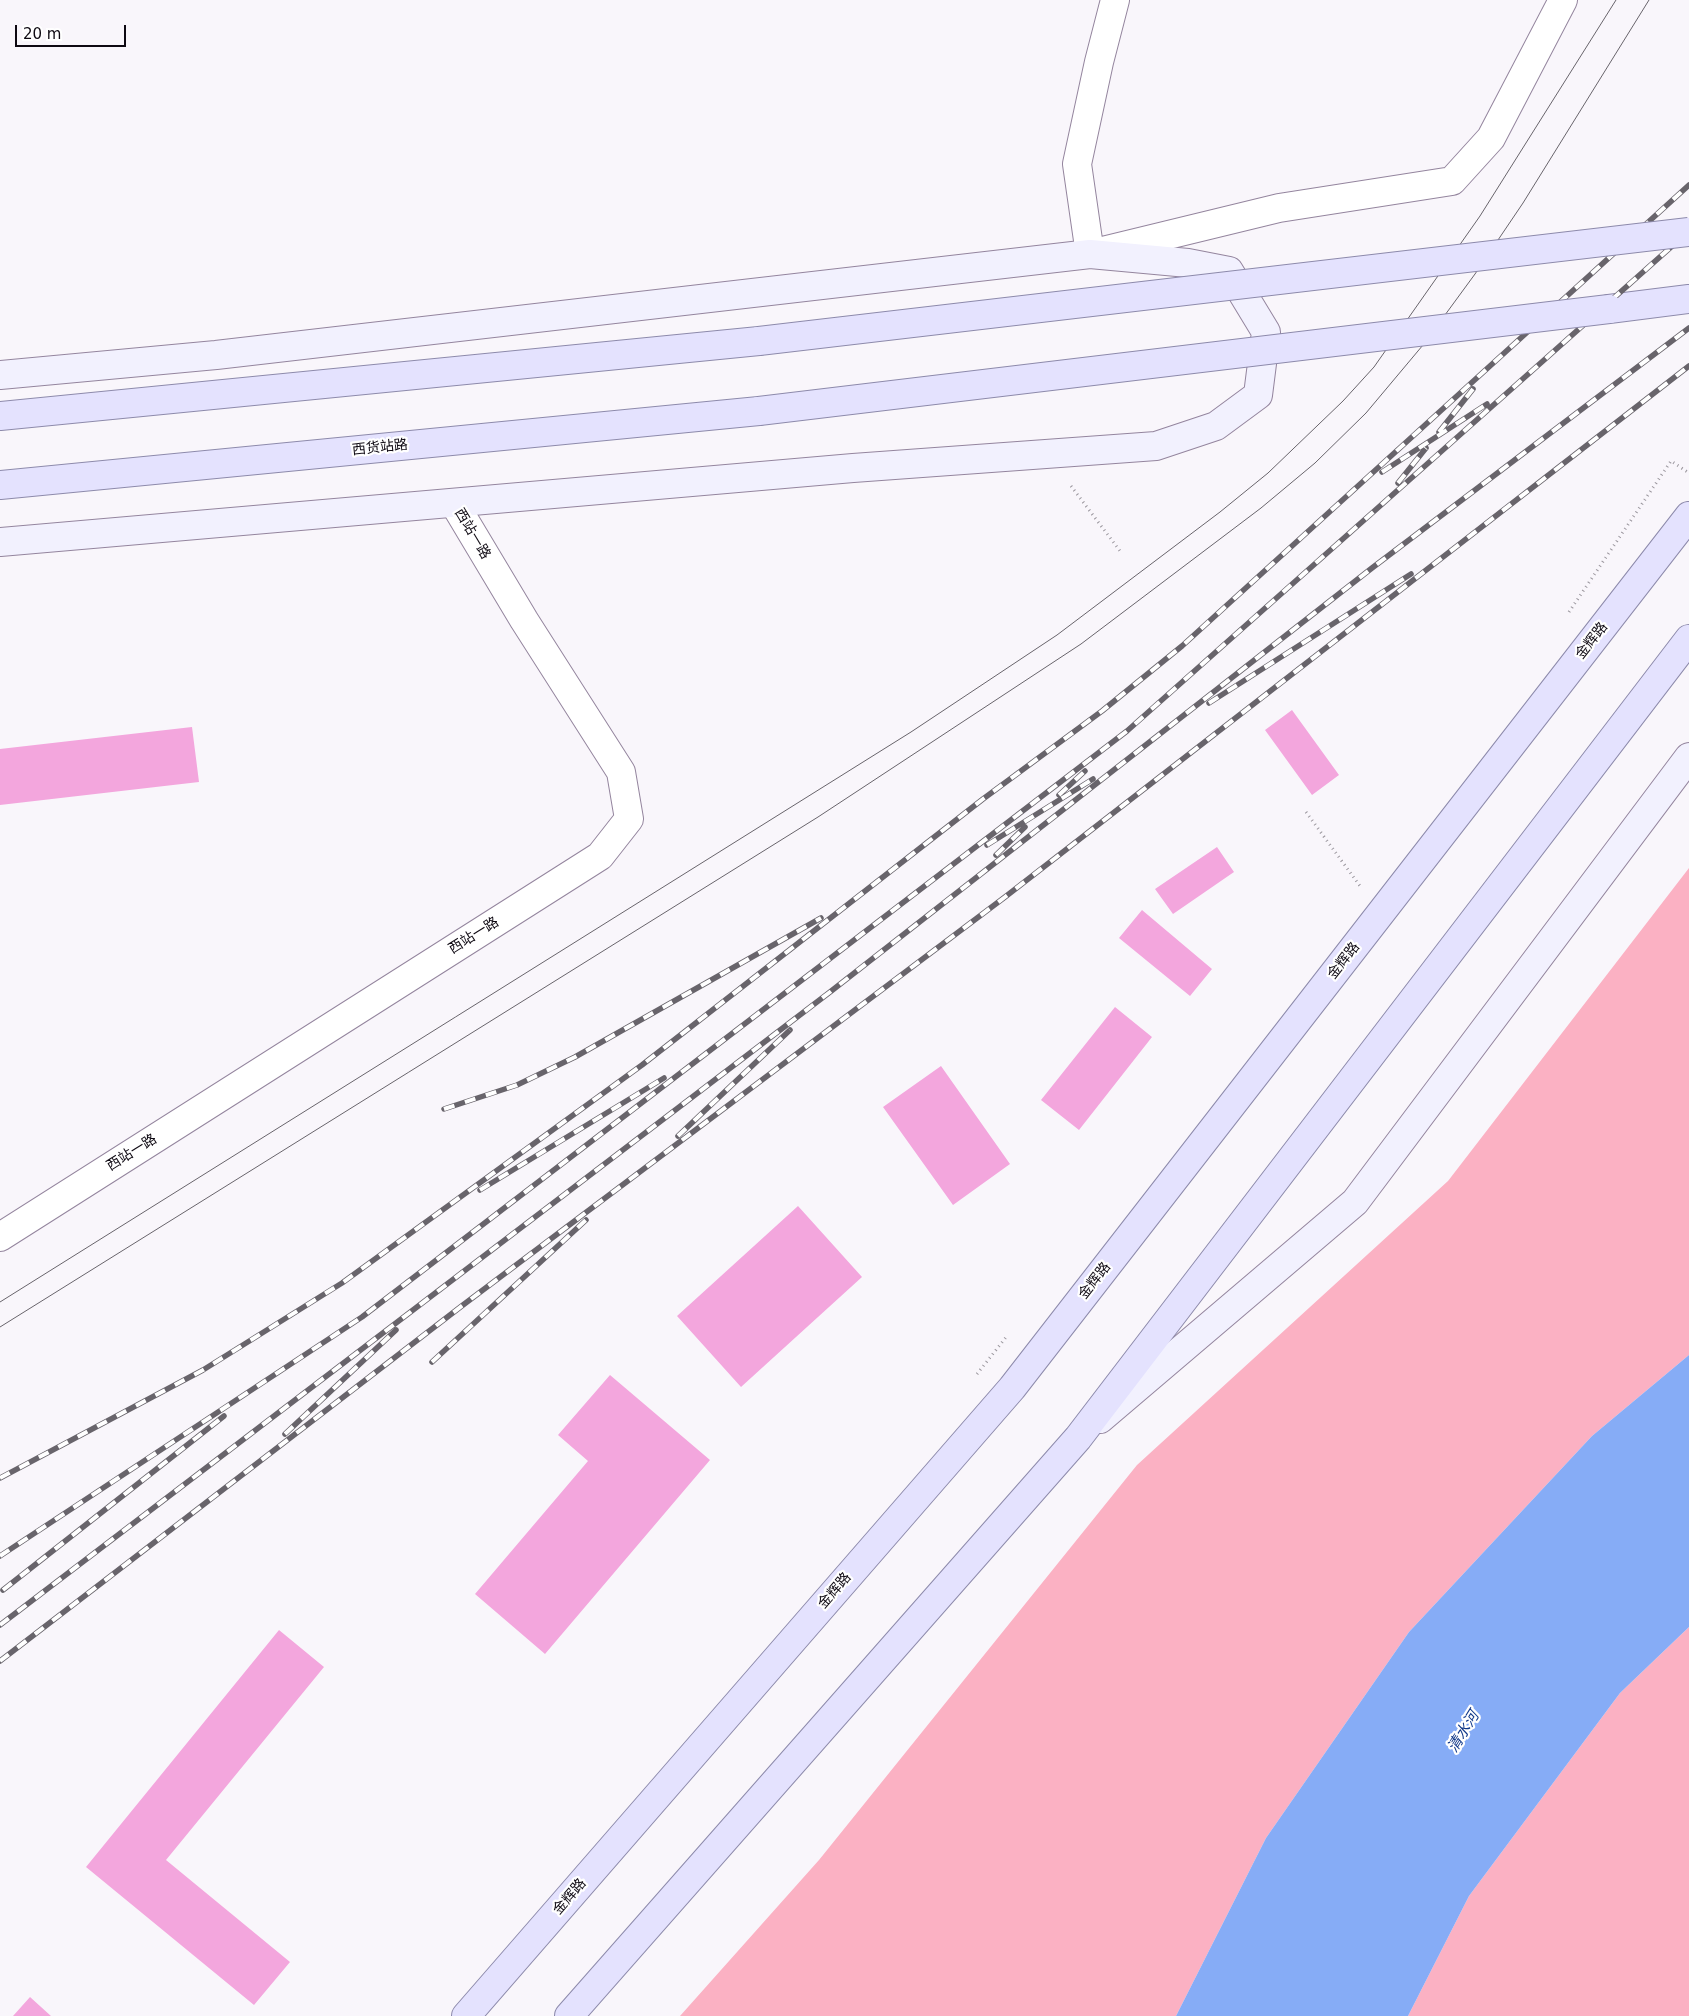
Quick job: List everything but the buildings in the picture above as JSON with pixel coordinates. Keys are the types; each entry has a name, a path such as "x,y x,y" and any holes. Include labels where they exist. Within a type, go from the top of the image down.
{"main road":[{"path":"0,416 758,341 1689,232"},
{"path":"0,375 216,355 1090,254 1188,263 1229,271 1266,332 1258,395 1216,426 1156,446 0,542"},
{"name":"西货站路","path":"0,485 759,411 1689,299"},
{"name":"金辉路","path":"466,2016 1012,1388 1689,516"},
{"path":"568,2016 1078,1438 1689,639"},
{"path":"1078,1438 1355,1202 1689,757"}],"street":[{"path":"1115,0 1099,62 1077,164 1090,254 1280,208 1452,181 1491,138 1563,0"},
{"name":"西站一路","path":"0,1237 600,856 629,819 621,772 524,620 454,503"}],"path":[{"path":"1051,454 1064,478 1120,551"},
{"path":"1671,461 1689,473"},
{"path":"1306,812 1361,887"},
{"path":"971,1381 1008,1334"}],"shaded area":[{"path":"1689,868 1689,1355 1592,1436 1409,1632 1266,1838 1176,2016 680,2016 819,1860 1137,1465 1448,1181"},
{"path":"1689,1627 1689,2016 1408,2016 1469,1896 1620,1693"}],"water":[{"name":"清水河","path":"1689,1355 1689,1627 1620,1693 1469,1896 1408,2016 1176,2016 1266,1838 1409,1632 1592,1436"}],"tram line":[{"path":"0,1302 911,732 1057,635 1220,512 1268,473 1343,401 1374,367 1480,216 1616,0"},
{"path":"0,1327 818,817 1081,644 1261,508 1315,463 1366,413 1423,345 1475,274 1523,203 1649,0"}],"railway":[{"path":"0,1478 203,1370 342,1283 642,1065 983,799 1102,711 1182,646 1689,185"},
{"path":"0,1556 362,1317 1127,731 1689,231"},
{"path":"0,1625 830,992 1372,568 1689,328"},
{"path":"0,1661 463,1305 1005,897 1689,366"},
{"path":"1439,432 1473,389"},
{"path":"1382,472 1487,404"},
{"path":"1398,483 1426,448"},
{"path":"1209,703 1411,574"},
{"path":"1059,795 1085,771"},
{"path":"987,845 1093,779"},
{"path":"996,855 1025,827"},
{"path":"444,1109 517,1085 575,1057 821,918"},
{"path":"678,1136 790,1030"},
{"path":"480,1190 664,1078"},
{"path":"432,1362 586,1220"},
{"path":"285,1434 396,1330"},
{"path":"3,1590 224,1416"}]}
